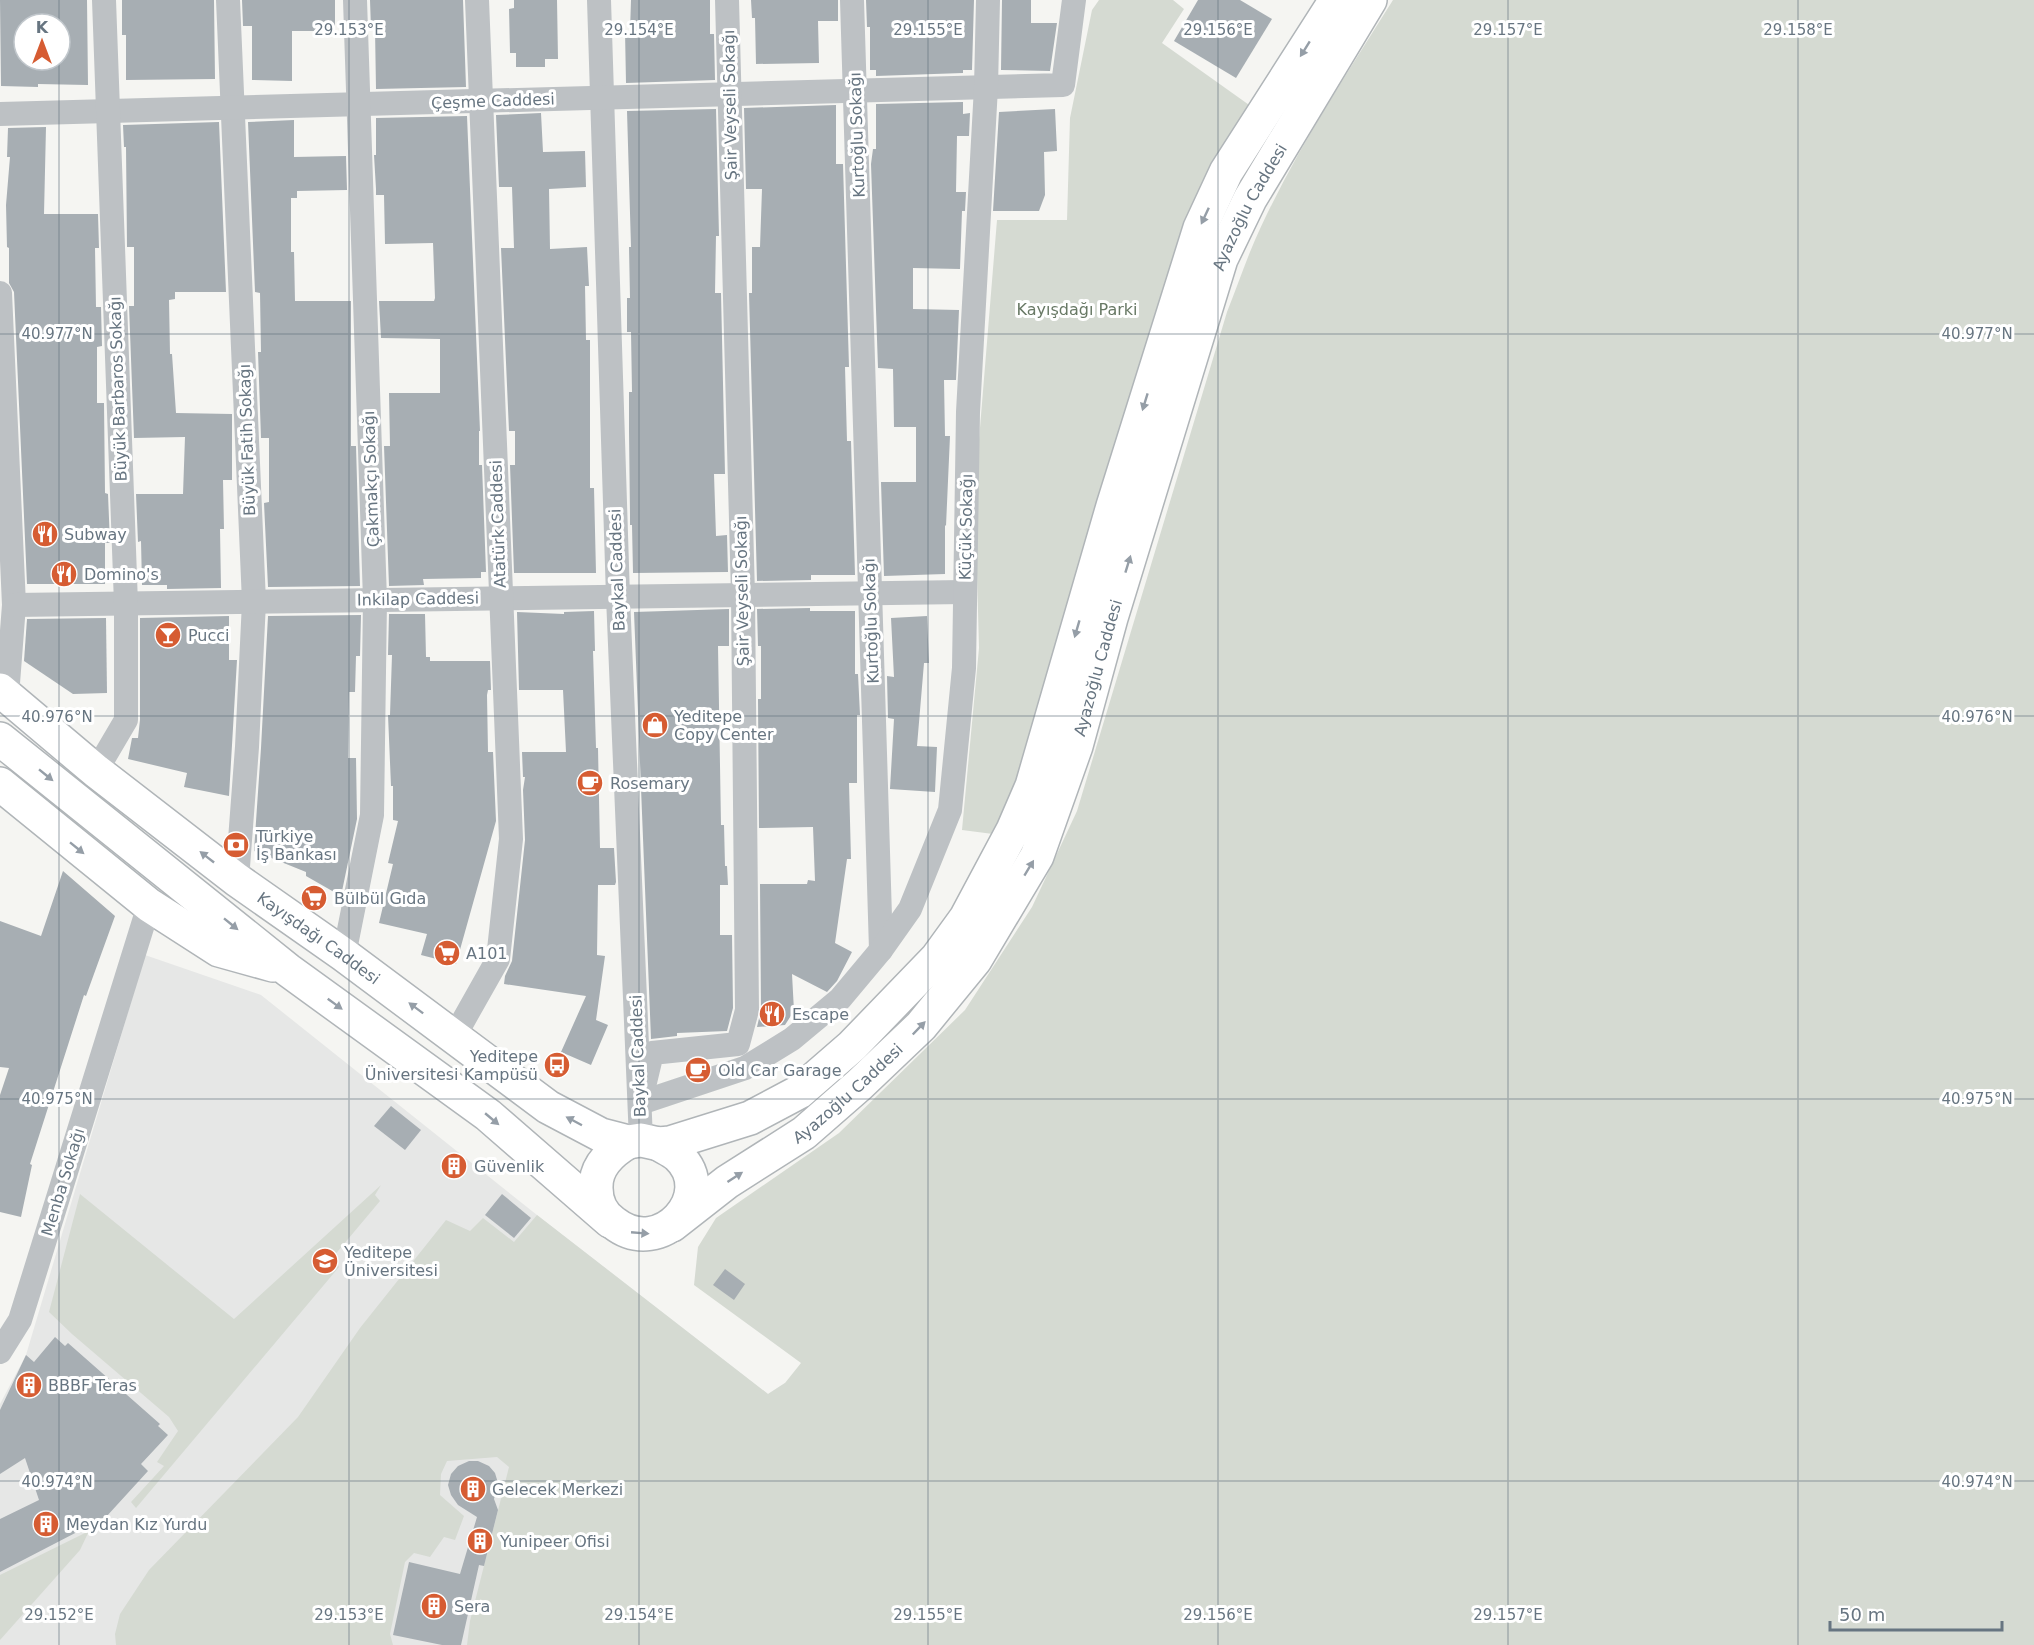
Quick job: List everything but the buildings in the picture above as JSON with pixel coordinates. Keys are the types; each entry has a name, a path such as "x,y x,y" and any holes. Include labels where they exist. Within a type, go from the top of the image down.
{"main road":[{"name":"Ayazoğlu Caddesi","path":"643,1142 670,1143 696,1136 750,1118 798,1092 852,1046 903,994 937,958 966,918 1013,830 1032,786 1113,506 1200,228 1226,172 1336,0"},
{"name":"Ayazoğlu Caddesi","path":"672,1225 727,1182 804,1133 859,1086 921,1026 975,960 1036,856 1076,746 1111,618 1221,259 1250,198 1370,0"},
{"name":"Kayışdağı Caddesi","path":"4,693 96,771 237,880 344,955 548,1107 601,1135 643,1142"},
{"path":"0,739 288,970 488,1115 610,1221 621,1229 633,1234 647,1235 660,1232 672,1225 685,1210 690,1199 691,1184 687,1169 678,1156 643,1142 616,1149 599,1170 596,1183 596,1196 600,1208 610,1221"},
{"path":"0,783 150,905 219,950 288,970"}],"street":[{"name":"Büyük Barbaros Sokağı","path":"96,771 126,720 126,604 104,0"},
{"name":"Büyük Fatih Sokağı","path":"228,0 254,602 247,747 237,880"},
{"name":"Çakmakçı Sokağı","path":"344,955 372,815 375,600 355,0"},
{"name":"Atatürk Caddesi","path":"454,1037 498,959 511,839 477,0"},
{"name":"Baykal Caddesi","path":"599,0 618,597 643,1142"},
{"name":"Şair Veyseli Sokağı","path":"640,1103 652,1053 738,1044 747,1010 743,595 727,0"},
{"name":"Kurtoğlu Sokağı","path":"852,0 881,950"},
{"name":"Küçük Sokağı","path":"881,950 910,909 950,810 964,668 968,412 986,87 988,0"},
{"path":"986,87 1063,85 1074,0"},
{"name":"Çeşme Caddesi","path":"0,114 986,87"},
{"path":"0,293 14,605 4,693"},
{"name":"Inkilap Caddesi","path":"14,605 965,592"},
{"name":"Menba Sokağı","path":"0,1352 20,1320 150,905"},
{"path":"640,1103 745,1068 792,1039 840,999 881,950"}],"shaded area":[{"name":"Yeditepe Üniversitesi","path":"145,955 261,995 537,1215 768,1394 785,1383 704,1645 0,1645 0,1404 26,1355"}],"green space":[{"name":"Kayışdağı Parki","path":"1099,0 1173,0 1184,9 1162,43 1252,107 1030,755 993,834 962,830 979,648 976,537 978,452 997,220 1067,220 1070,118 1092,10"},
{"path":"1393,0 2034,0 2034,1645 467,1645 470,1621 509,1467 497,1457 447,1461 441,1474 440,1495 464,1516 455,1540 444,1537 430,1557 414,1553 405,1562 390,1634 393,1645 116,1645 115,1634 120,1614 149,1570 298,1417 360,1328 446,1220 470,1231 483,1218 514,1242 537,1215 768,1394 785,1383 801,1363 694,1285 698,1247 716,1218 839,1133 965,1010 1032,907 1077,811 1227,312 1250,252 1264,219 1298,155"},
{"path":"381,1185 375,1195 380,1201 333,1257 339,1267 136,1508 131,1502 164,1466 157,1462 178,1431 169,1417 49,1312 80,1194 234,1319"},
{"path":"89,1531 80,1550 0,1640 0,1575"}],"place":[{"name":"Subway","path":"45,534"},
{"name":"Domino's","path":"64,574"},
{"name":"Pucci","path":"168,635"},
{"name":"Yeditepe Copy Center","path":"655,725"},
{"name":"Rosemary","path":"590,783"},
{"name":"Türkiye İş Bankası","path":"236,845"},
{"name":"Bülbül Gıda","path":"314,898"},
{"name":"A101","path":"447,953"},
{"name":"Escape","path":"772,1014"},
{"name":"Yeditepe Üniversitesi Kampüsü","path":"557,1065"},
{"name":"Old Car Garage","path":"698,1070"},
{"name":"Güvenlik","path":"454,1166"},
{"name":"Yeditepe Üniversitesi","path":"325,1261"},
{"name":"BBBF Teras","path":"29,1385"},
{"name":"Gelecek Merkezi","path":"473,1489"},
{"name":"Meydan Kız Yurdu","path":"46,1524"},
{"name":"Yunipeer Ofisi","path":"480,1541"},
{"name":"Sera","path":"434,1606"}]}
